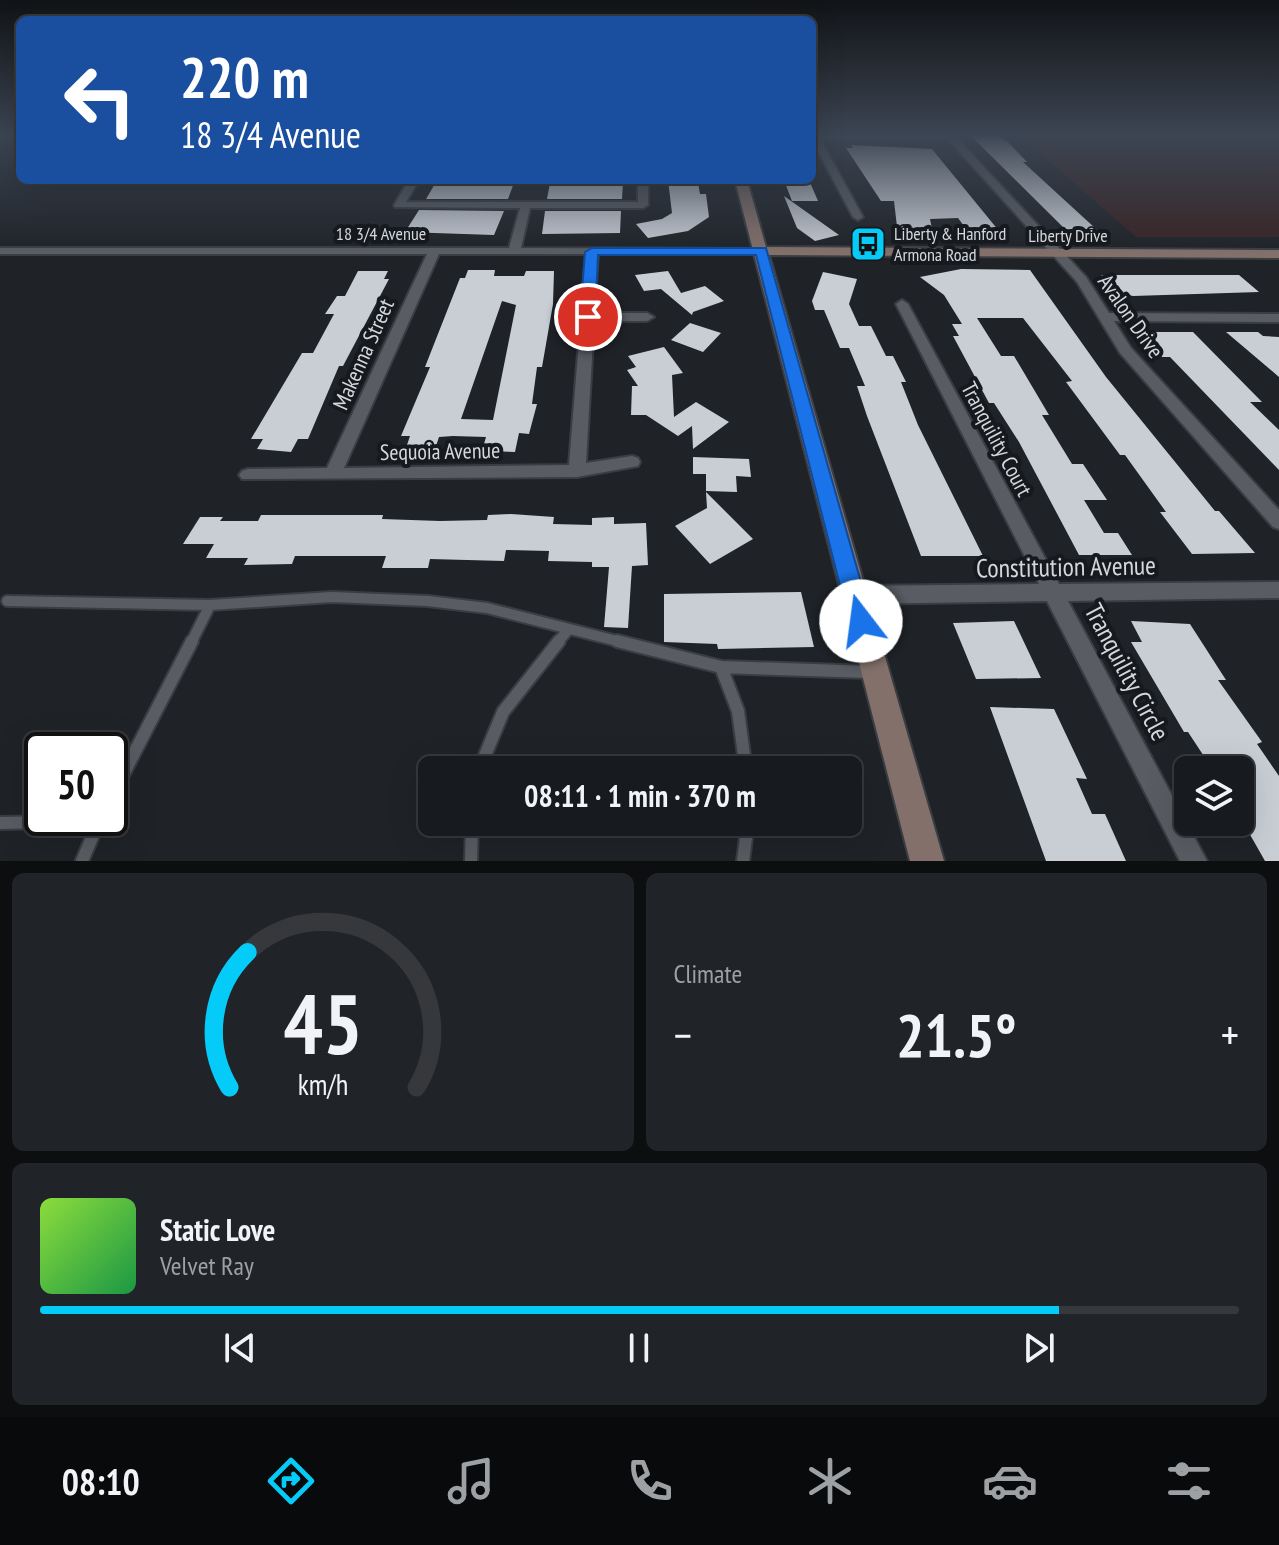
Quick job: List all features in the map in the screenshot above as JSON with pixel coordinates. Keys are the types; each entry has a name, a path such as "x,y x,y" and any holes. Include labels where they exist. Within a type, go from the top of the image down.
{"main road":[{"path":"742,184 927,861"},
{"name":"Liberty Drive","path":"761,251 1279,254"}],"street":[{"path":"835,174 858,217"},
{"name":"Avalon Drive","path":"984,174 1097,300 1125,350 1279,522"},
{"path":"412,184 399,205 643,205 643,184"},
{"path":"514,251 526,205"},
{"name":"18 3/4 Avenue","path":"0,251 761,251"},
{"name":"Makenna Street","path":"333,474 434,252"},
{"path":"577,471 592,252"},
{"name":"Tranquility Court","path":"902,304 1054,594"},
{"path":"588,317 647,317"},
{"path":"1106,317 1279,318"},
{"name":"Sequoia Avenue","path":"248,475 577,471 632,462"},
{"name":"Constitution Avenue","path":"854,595 1279,590"},
{"name":"Tranquility Circle","path":"1054,594 1194,861"}],"lane":[{"path":"7,601 210,605 332,597 428,601 487,608 721,667 875,672"},
{"path":"128,765 210,605"},
{"path":"483,756 503,710 568,630"},
{"path":"721,667 738,711 744,756"},
{"path":"0,823 24,822"},
{"path":"82,861 93,836"},
{"path":"471,861 472,836"},
{"path":"743,861 746,836"}],"shaded area":[{"path":"1064,174 1279,174 1279,237 1136,237"}],"building":[{"path":"863,174 953,174 999,231 989,231 995,239 973,238 958,218 930,219 934,239 898,235 894,201 881,201"},
{"path":"1010,174 1036,174 1107,239 1080,238 1067,231"},
{"path":"435,184 514,184 508,199 426,199"},
{"path":"550,184 623,184 622,199 547,199"},
{"path":"668,184 698,184 700,194 706,194 709,217 688,231 648,238 636,224 662,219 672,213"},
{"path":"785,184 811,184 818,201 792,201"},
{"path":"784,196 839,235 815,241 797,228"},
{"path":"419,210 504,211 494,235 405,232"},
{"path":"545,211 621,211 620,233 542,234"},
{"path":"961,269 1030,270 1106,377 1215,511 1219,511 1255,553 1192,554 1160,512 1166,512 1066,382 1072,381 1023,318 977,318 1001,356 1014,356 1049,415 1042,415 1072,464 1083,464 1107,500 1084,500 1104,533 1118,533 1132,555 1079,555 1019,442 994,403 989,403 953,336 959,336 952,324 962,324 944,295 920,277"},
{"path":"468,270 495,270 494,276 524,276 526,271 554,271 553,304 542,367 537,367 532,404 537,404 529,434 519,433 515,452 482,451 486,437 453,436 439,437 434,452 405,451 410,436 401,436 430,367 425,367 460,278 465,278","holes":["502,301 516,305 493,420 461,419"]},
{"path":"358,271 388,271 384,279 389,279 343,366 339,366 308,439 298,439 291,452 257,449 263,439 251,439 302,353 313,353 334,314 325,314 337,296 345,296"},
{"path":"668,271 681,293 705,286 724,301 692,315 661,289 644,291 635,275"},
{"path":"823,272 857,279 849,304 859,326 871,326 886,356 893,356 906,382 901,382 918,425 983,556 921,556 867,416 857,386 865,386 849,348 840,348 824,310 815,310 812,301"},
{"path":"1101,275 1239,275 1259,292 1133,296 1119,293"},
{"path":"690,323 721,333 703,352 671,340"},
{"path":"1153,332 1193,332 1262,402 1250,402 1279,430 1279,470 1170,357 1162,357 1143,337 1157,337"},
{"path":"1226,332 1258,332 1263,336 1279,337 1279,377"},
{"path":"664,347 683,373 672,375 674,417 696,402 729,422 693,449 692,426 678,436 646,415 631,415 632,386 638,386 627,370 636,367 628,356"},
{"path":"693,457 749,459 751,477 736,476 737,492 706,491 706,474 693,474"},
{"path":"706,492 753,539 710,564 675,526 707,508"},
{"path":"261,515 383,515 382,519 440,521 487,520 488,515 554,517 553,524 592,525 592,518 614,517 614,524 646,523 648,565 632,566 628,628 604,627 609,567 592,567 592,562 548,561 549,551 506,550 504,561 430,559 428,568 382,568 386,556 295,556 292,564 244,565 248,558 206,558 214,544 183,544 200,517 223,517 220,521 258,521"},
{"path":"801,592 814,647 718,649 717,644 664,642 664,594"},
{"path":"1014,621 1041,678 976,679 953,623"},
{"path":"1131,621 1190,624 1226,680 1218,680 1262,742 1257,744 1279,776 1279,861 1265,861 1251,836 1254,836 1254,756 1204,756 1188,732 1184,732 1131,642 1142,642"},
{"path":"990,707 1054,709 1087,779 1076,778 1092,814 1105,814 1126,861 1046,861"}],"place":[{"name":"Liberty & Hanford Armona Road","path":"868,244"}],"route":[{"path":"588,317 592,252 761,251 861,621"}]}
